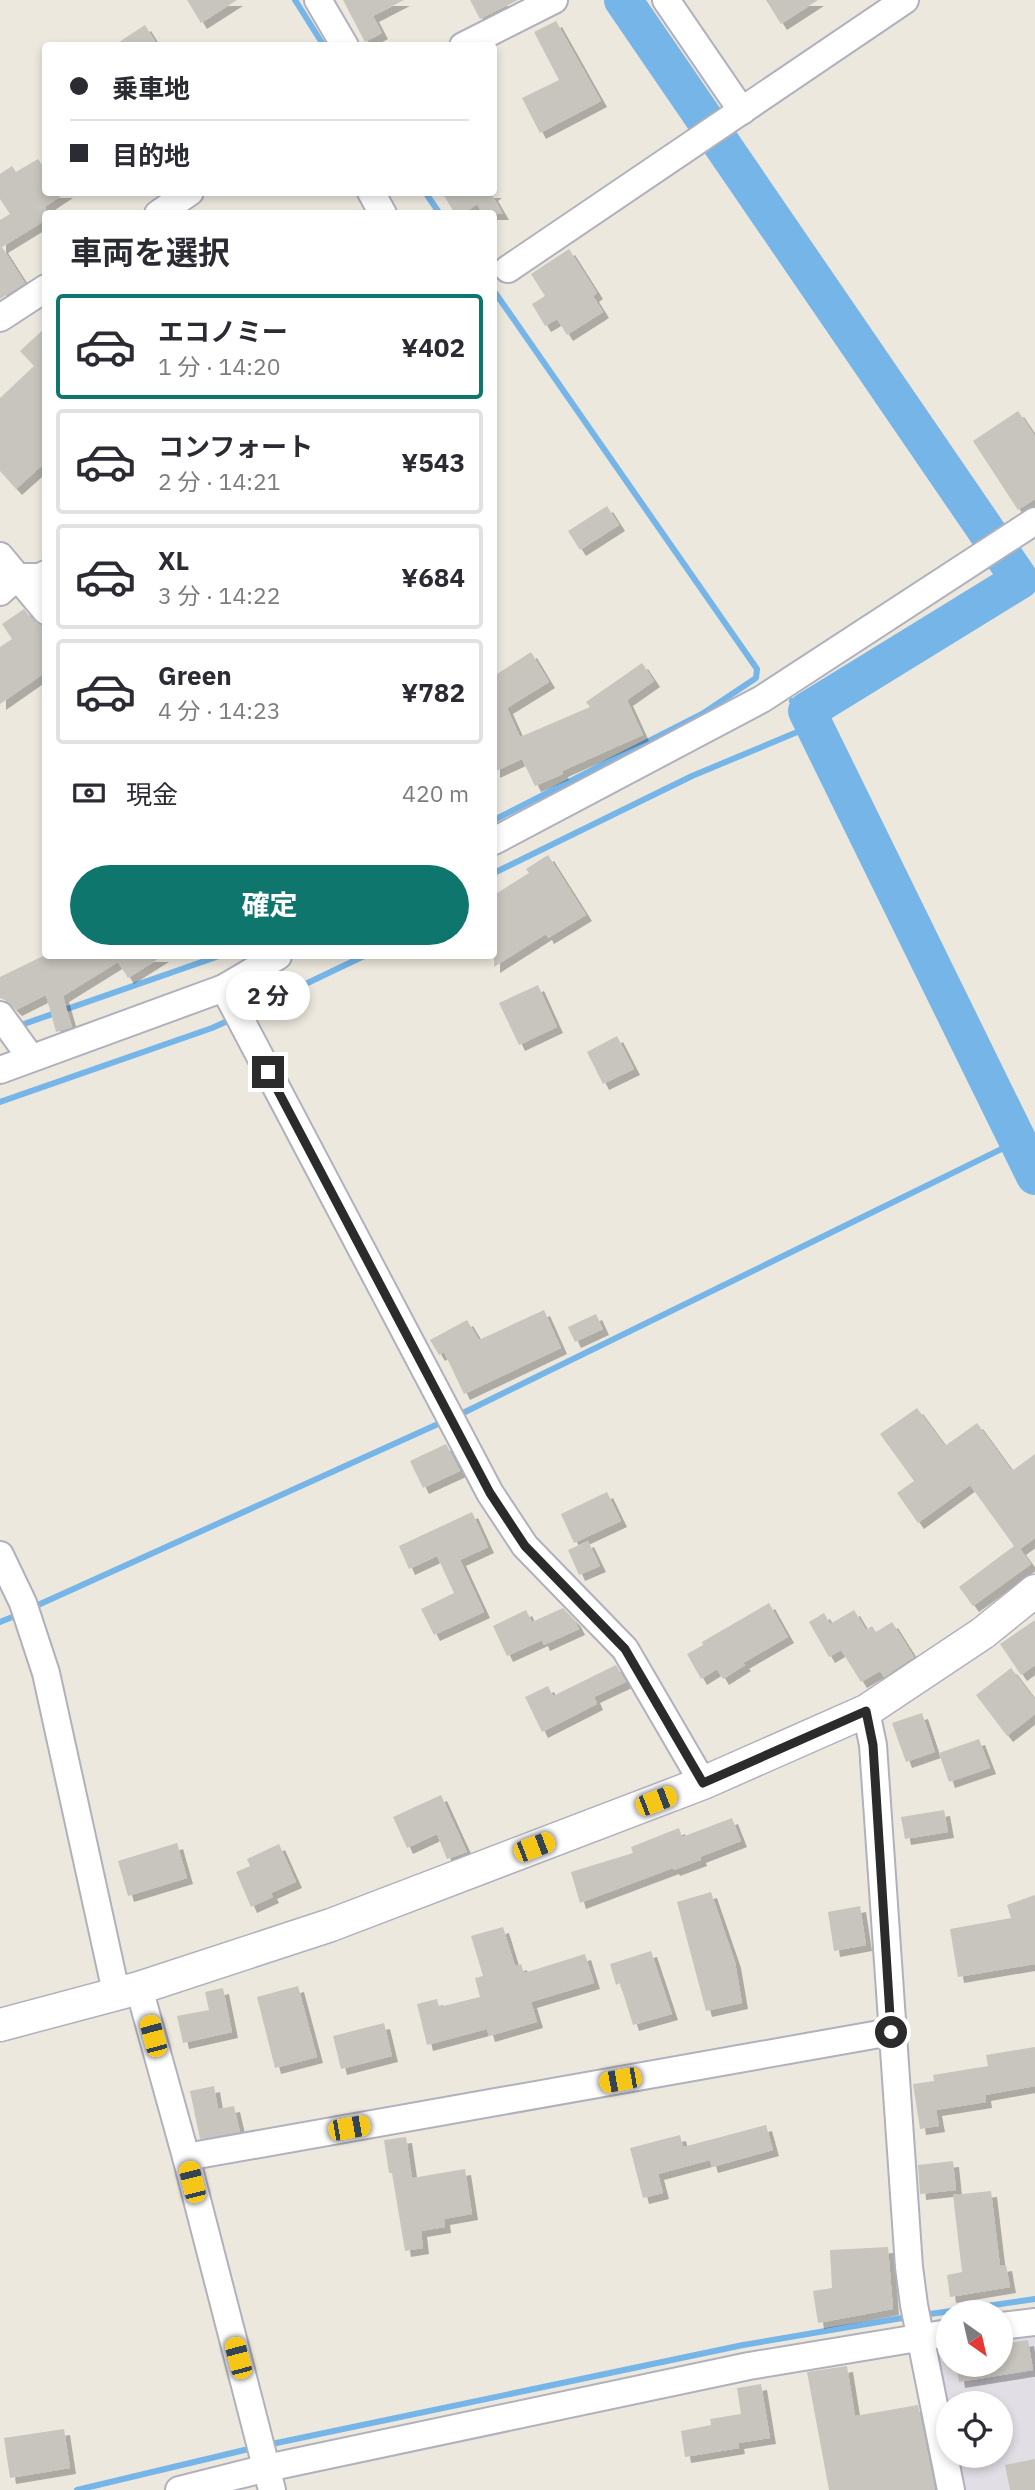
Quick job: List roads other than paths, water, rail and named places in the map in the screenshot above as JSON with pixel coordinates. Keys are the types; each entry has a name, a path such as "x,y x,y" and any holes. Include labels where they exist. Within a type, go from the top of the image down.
{"street":[{"path":"318,0 343,42"},
{"path":"471,42 554,0"},
{"path":"666,0 734,116"},
{"path":"508,268 905,0"},
{"path":"164,210 184,196"},
{"path":"0,318 42,291"},
{"path":"497,839 762,699 1035,521"},
{"path":"0,556 9,584 42,608"},
{"path":"9,584 42,576"},
{"path":"0,1070 31,1058 234,1007 275,959"},
{"path":"234,1007 490,1493 525,1546 625,1649 703,1783"},
{"path":"0,1015 31,1058"},
{"path":"0,1555 23,1603 46,1672 128,1990 186,2157 270,2479"},
{"path":"0,2025 128,1990 331,1925 703,1783 866,1711 984,1633 1035,1591"},
{"path":"866,1711 873,1745 909,2267 914,2305 951,2490"},
{"path":"186,2157 891,2032"},
{"path":"1013,2325 1035,2322"},
{"path":"179,2490 270,2479 749,2367 936,2335"}],"waterway":[{"path":"295,0 321,42"},
{"path":"623,0 1020,580 807,711 1035,1176"},
{"path":"428,196 437,210"},
{"path":"497,295 757,669 756,678 702,714 497,818"},
{"path":"792,701 807,711"},
{"path":"497,872 692,776 814,725"},
{"path":"21,1025 210,959"},
{"path":"245,1013 358,959"},
{"path":"0,1102 232,1019"},
{"path":"463,1413 1018,1141"},
{"path":"38,1605 438,1424"},
{"path":"0,1622 15,1616"},
{"path":"923,2315 1035,2299"},
{"path":"267,2445 743,2345 908,2317"},
{"path":"77,2490 253,2448"}]}
